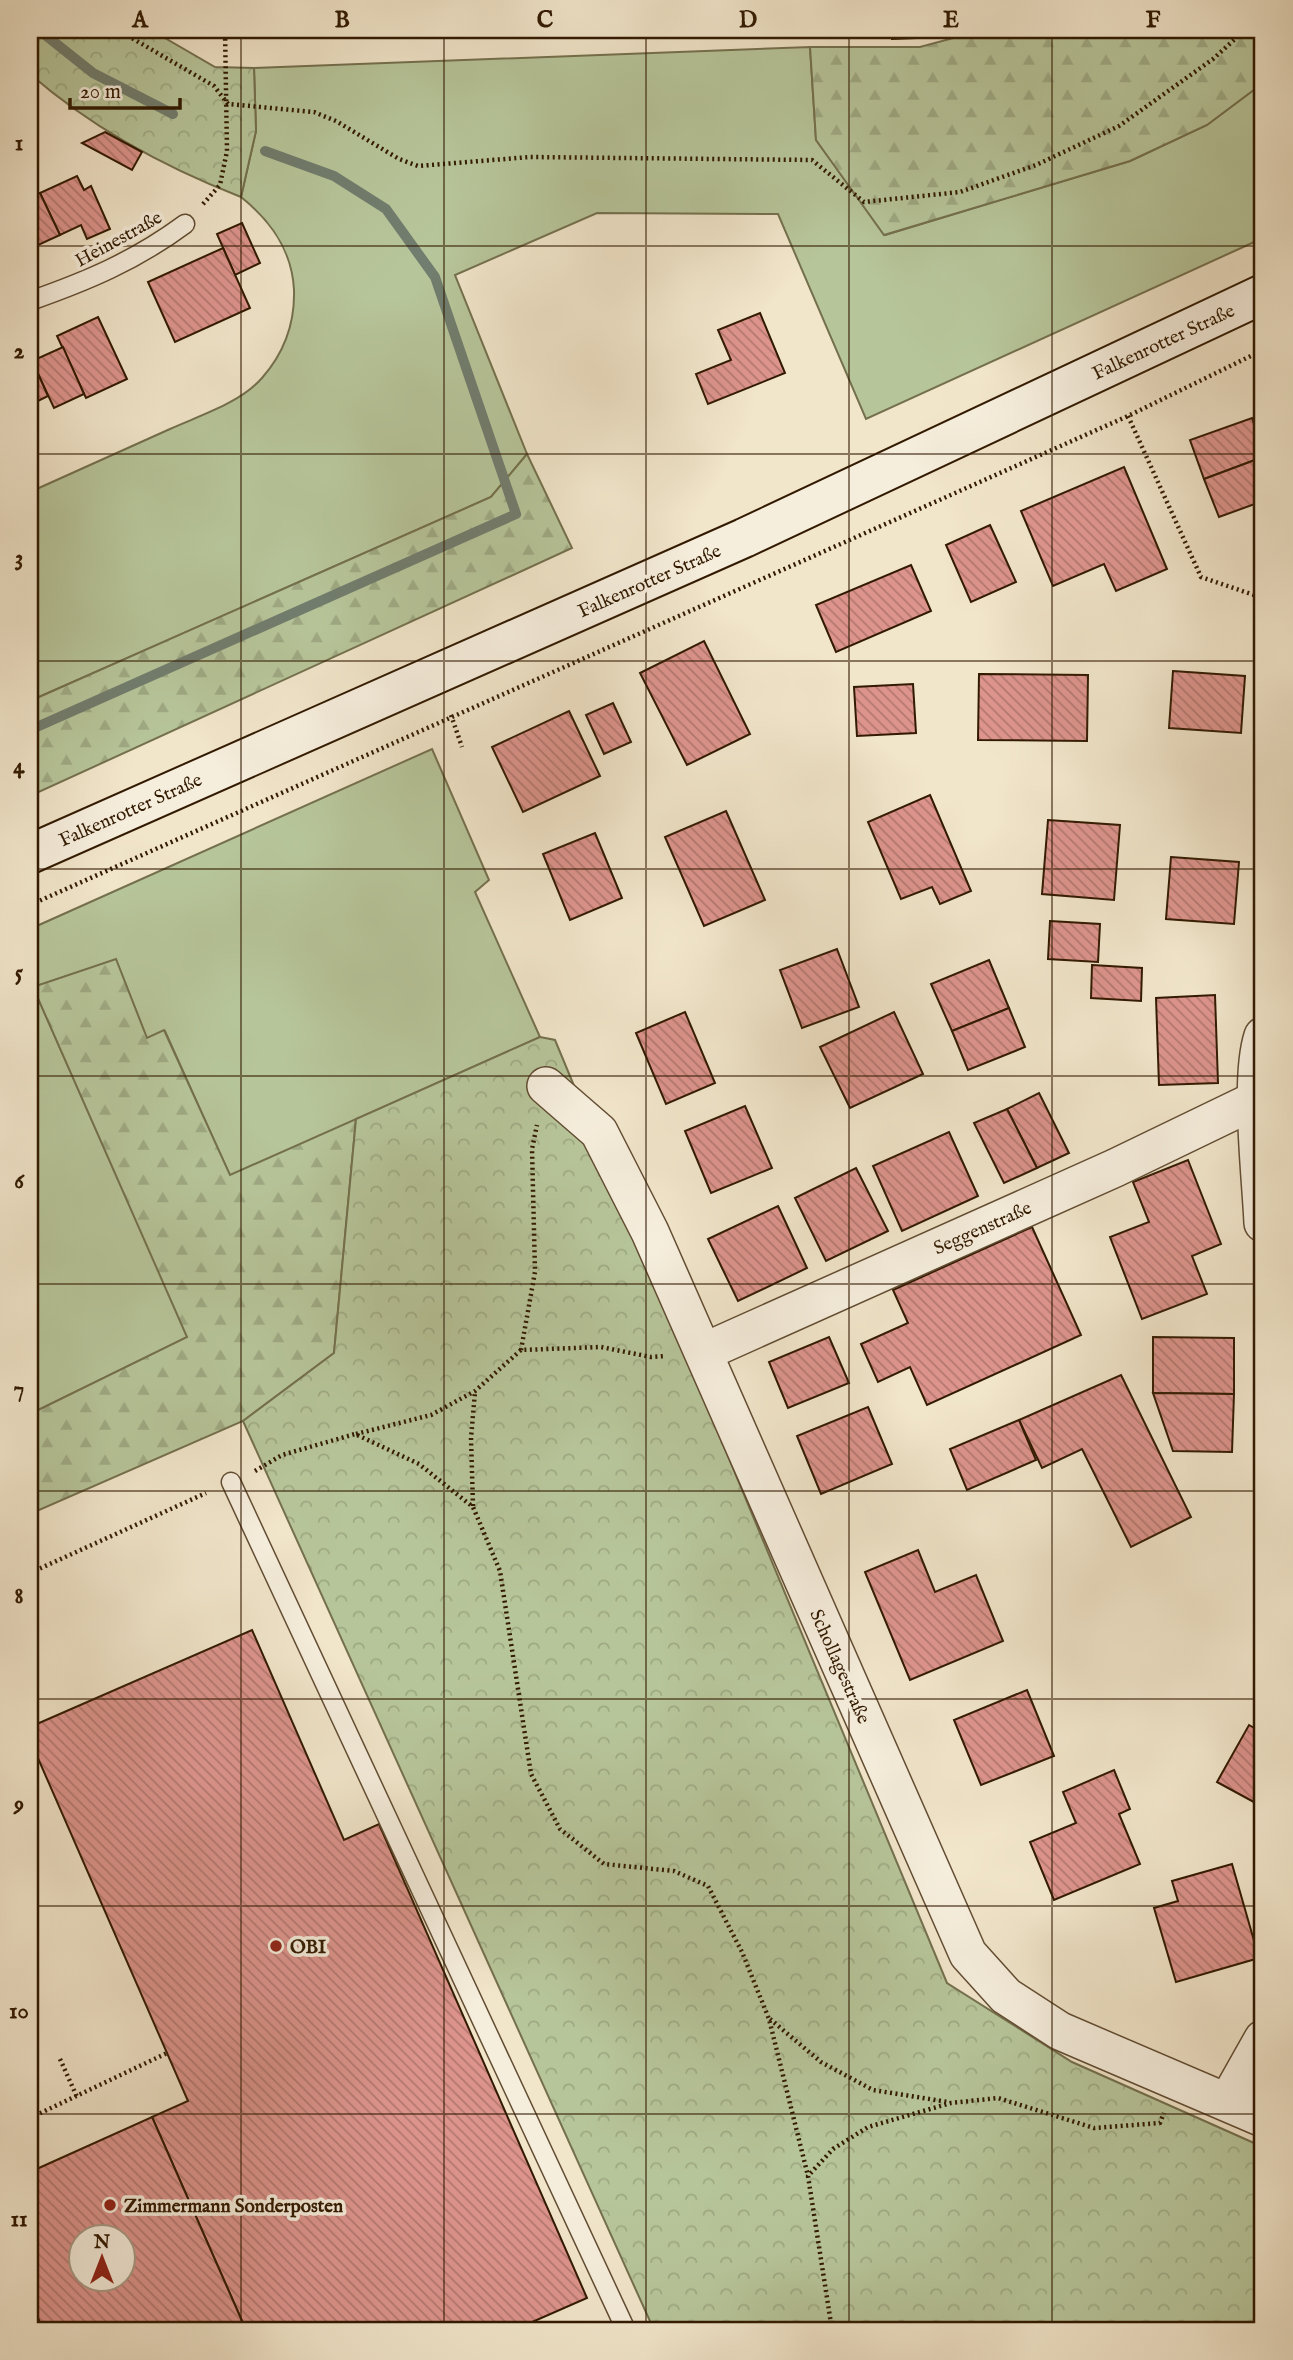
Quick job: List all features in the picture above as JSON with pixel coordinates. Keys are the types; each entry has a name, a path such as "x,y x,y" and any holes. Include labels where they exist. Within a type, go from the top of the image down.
{"main road":[{"name":"Falkenrotter Straße","path":"30,854 744,538 1263,294"}],"street":[{"path":"1263,1037 1259,1048 1258,1099 1263,1223"},
{"name":"Schollagestraße","path":"546,1086 599,1132 650,1232 968,1954 1006,1996 1060,2031 1263,2118"},
{"name":"Seggenstraße","path":"704,1352 1115,1168 1258,1099"},
{"path":"1228,2101 1263,2039"}],"lane":[{"name":"Heinestraße","path":"30,301 100,276 159,243 185,224"},
{"path":"231,1482 626,2330"}],"path":[{"path":"118,30 214,86 228,104 314,112 336,121 399,159 418,166 530,157 812,160 864,202 960,192 1036,165 1119,126 1213,59 1245,30"},
{"path":"185,224 220,185 227,151 225,30"},
{"path":"30,905 451,715 1128,416 1263,350"},
{"path":"1128,416 1201,577 1263,598"},
{"path":"451,715 462,747"},
{"path":"30,1573 231,1482 282,1455 431,1415 475,1391 521,1350 535,1272 531,1149 546,1086"},
{"path":"521,1350 601,1347 651,1357 704,1352"},
{"path":"475,1391 471,1438 473,1507 500,1571 531,1774 560,1829 604,1864 674,1871 708,1886 742,1952 769,2019 808,2176 832,2330"},
{"path":"355,1434 419,1464 473,1507"},
{"path":"769,2019 821,2062 873,2090 951,2103"},
{"path":"30,2118 167,2053"},
{"path":"60,2059 77,2096"},
{"path":"808,2176 833,2149 868,2127 951,2103 998,2098 1094,2128 1160,2123 1178,2082"}],"green space":[{"path":"30,30 151,30 215,67 254,68 256,131 241,197 157,159 104,129 54,94 30,74"},
{"path":"983,30 1263,30 1263,83 1207,125 1130,161 884,235 816,140 810,47 920,47"},
{"path":"810,47 816,140 885,235 1130,161 1207,125 1263,83 1263,238 866,419 778,214 597,213 455,275 527,454 491,497 30,701 30,492 243,395 270,368 287,337 294,302 289,262 270,226 241,197 256,131 254,68"},
{"path":"527,454 572,548 30,796 30,701 491,497"},
{"path":"432,749 489,880 475,892 540,1037 230,1176 165,1031 147,1039 116,960 33,987 188,1337 30,1414 30,929"},
{"path":"116,959 147,1038 164,1030 230,1175 356,1119 334,1353 243,1421 30,1514 30,1414 187,1337 33,987"},
{"path":"540,1037 555,1040 947,1983 1072,2062 1263,2147 1263,2330 654,2330 243,1421 334,1353 356,1119"}],"building":[{"path":"891,30 916,30 916,38 892,39"},
{"path":"105,132 142,152 132,170 82,143"},
{"path":"77,176 84,190 91,186 110,229 87,239 81,225 60,235 40,193"},
{"path":"30,193 32,197 40,193 60,235 36,246 30,232"},
{"path":"242,223 260,263 235,275 217,234"},
{"path":"223,248 250,308 175,342 148,282"},
{"path":"760,313 785,373 708,404 696,374 731,360 718,330"},
{"path":"98,317 127,379 86,398 57,336"},
{"path":"63,347 84,394 54,408 32,361"},
{"path":"30,356 48,396 30,405"},
{"path":"1252,418 1263,448 1263,457 1204,479 1190,440"},
{"path":"1263,457 1263,501 1219,517 1204,479"},
{"path":"1124,467 1167,569 1116,591 1104,564 1053,586 1021,511"},
{"path":"990,525 1016,582 971,602 946,545"},
{"path":"911,565 931,611 836,652 816,605"},
{"path":"704,641 750,734 687,765 640,673"},
{"path":"1173,671 1245,676 1241,733 1169,728"},
{"path":"979,674 1088,675 1087,741 978,740"},
{"path":"913,684 916,733 857,736 854,687"},
{"path":"613,703 631,742 604,754 586,715"},
{"path":"569,711 600,776 523,812 492,747"},
{"path":"930,795 971,891 940,904 932,887 901,899 868,822"},
{"path":"726,811 765,900 704,926 665,837"},
{"path":"1048,820 1120,825 1114,900 1042,894"},
{"path":"595,833 622,898 570,920 543,854"},
{"path":"1171,857 1239,862 1234,924 1166,919"},
{"path":"1050,921 1100,924 1098,962 1048,959"},
{"path":"837,949 859,1007 802,1028 780,970"},
{"path":"989,960 1009,1008 952,1031 931,984"},
{"path":"1092,965 1142,968 1141,1001 1091,998"},
{"path":"1215,995 1218,1083 1159,1085 1156,998"},
{"path":"1009,1008 1025,1047 968,1070 952,1031"},
{"path":"685,1012 715,1083 666,1104 636,1033"},
{"path":"894,1012 923,1074 850,1108 820,1047"},
{"path":"1039,1093 1069,1153 1037,1168 1007,1109"},
{"path":"745,1106 772,1168 711,1193 685,1131"},
{"path":"1007,1109 1037,1168 1004,1183 974,1123"},
{"path":"949,1132 978,1196 902,1231 873,1166"},
{"path":"1188,1160 1221,1244 1192,1256 1207,1294 1142,1319 1110,1237 1149,1222 1133,1182"},
{"path":"856,1168 888,1231 826,1261 795,1198"},
{"path":"778,1206 807,1268 738,1301 708,1239"},
{"path":"1032,1227 1081,1335 927,1405 910,1367 878,1382 861,1344 908,1323 893,1290"},
{"path":"829,1337 849,1383 788,1408 769,1362"},
{"path":"1153,1337 1234,1338 1234,1394 1153,1393"},
{"path":"1121,1375 1191,1517 1131,1547 1082,1449 1042,1468 1019,1420"},
{"path":"1153,1393 1234,1394 1232,1452 1173,1451"},
{"path":"868,1407 892,1464 821,1494 797,1436"},
{"path":"1019,1420 1036,1460 967,1490 950,1449"},
{"path":"918,1550 935,1592 976,1575 1003,1641 910,1680 865,1572"},
{"name":"OBI","path":"252,1630 344,1840 379,1824 587,2298 514,2330 246,2330 152,2117 188,2101 30,1740 30,1727"},
{"path":"1027,1690 1054,1756 981,1785 954,1720"},
{"path":"1249,1725 1263,1733 1263,1807 1217,1782"},
{"path":"1114,1770 1130,1809 1119,1814 1140,1864 1054,1900 1030,1842 1076,1823 1063,1792"},
{"path":"1232,1864 1259,1958 1176,1982 1154,1908 1178,1901 1172,1881"},
{"name":"Zimmermann Sonderposten","path":"152,2117 246,2330 43,2330 30,2300 30,2172"},
{"path":"30,2300 43,2330 30,2330"}],"waterway":[{"path":"39,30 93,73 173,114"},
{"path":"30,730 516,514 435,277 386,209 334,176 265,151"}],"place":[{"name":"OBI","path":"276,1946"},
{"name":"Zimmermann Sonderposten","path":"110,2205"}]}
